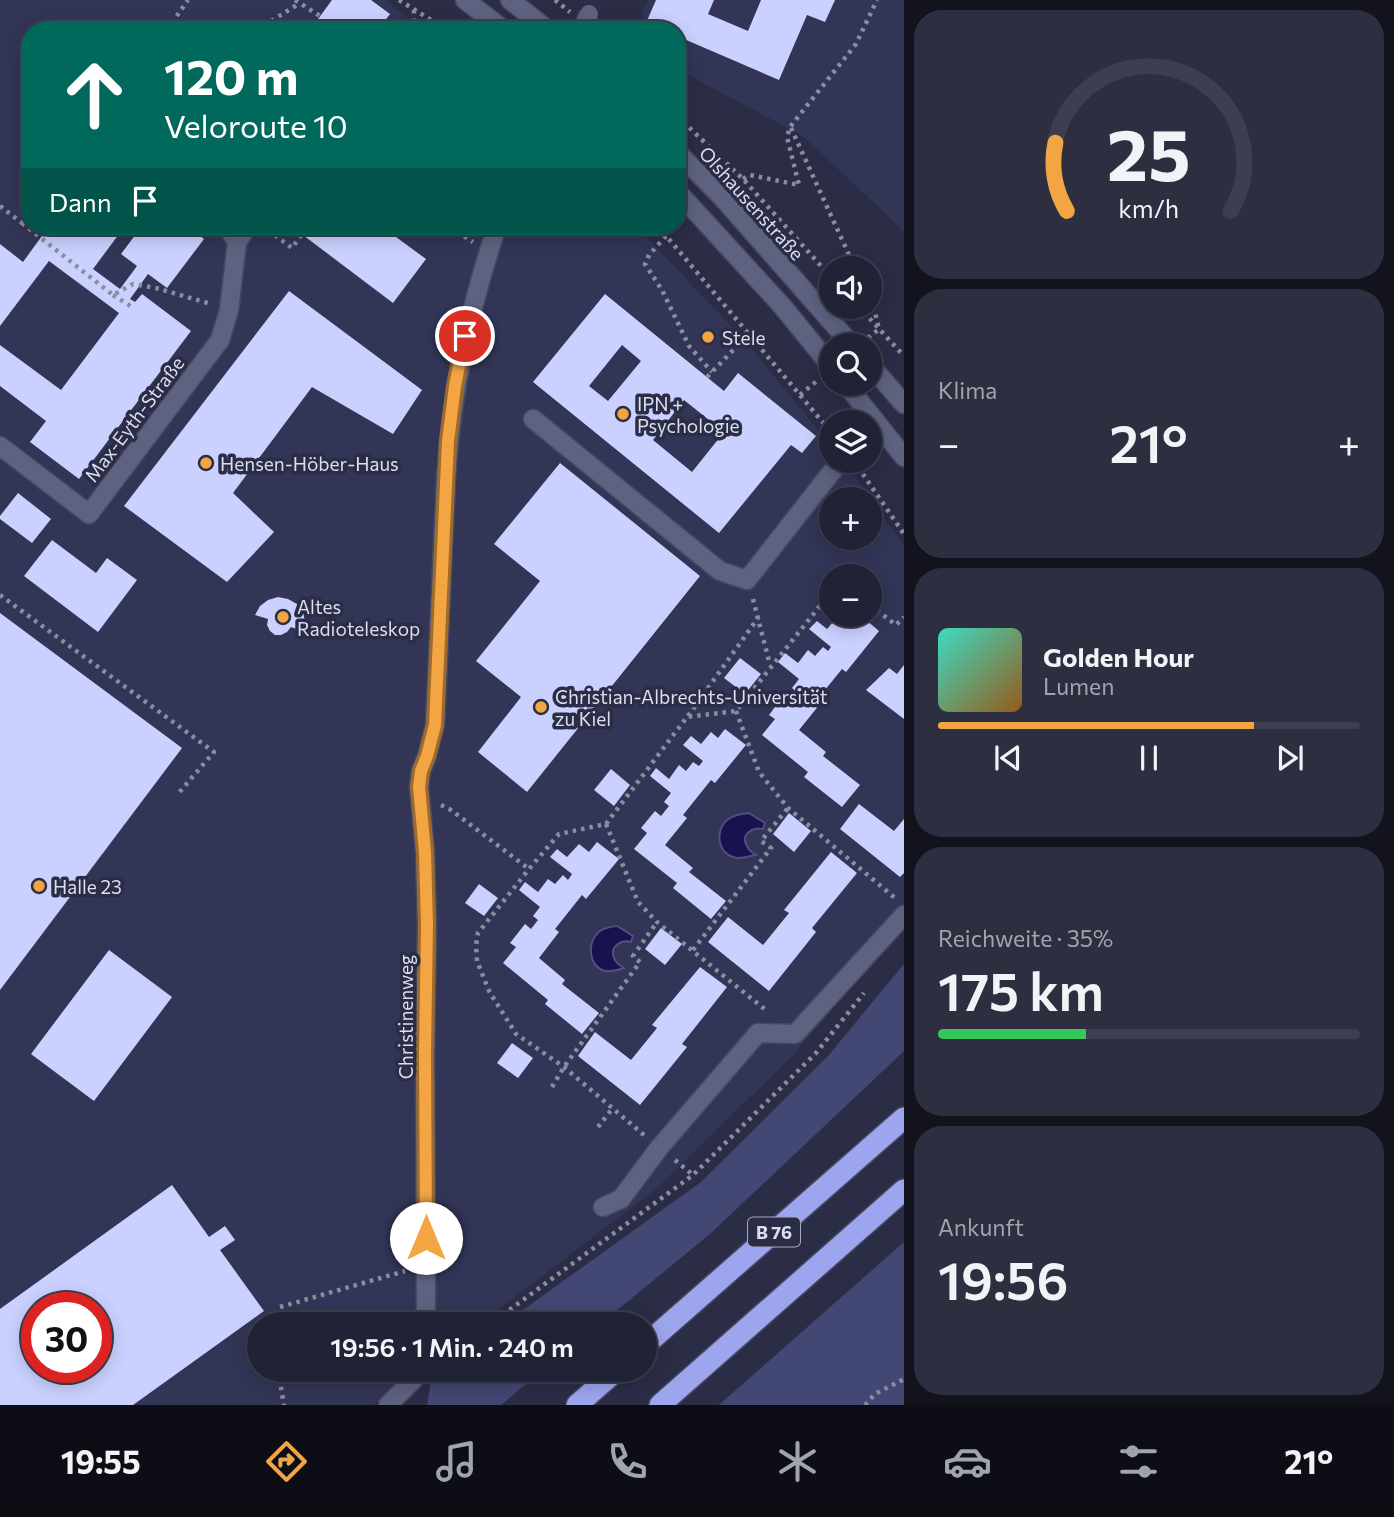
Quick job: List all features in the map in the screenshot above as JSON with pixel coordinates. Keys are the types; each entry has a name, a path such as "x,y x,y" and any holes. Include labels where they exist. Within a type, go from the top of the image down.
{"highway":[{"name":"B 76","path":"657,1335 904,1118"},
{"name":"B 76","path":"660,1405 904,1190"},
{"path":"578,1405 604,1382"}],"street":[{"path":"466,0 493,21"},
{"path":"510,0 537,21"},
{"name":"Olshausenstraße","path":"686,161 721,196 841,333"},
{"path":"686,201 783,307 819,351"},
{"path":"233,235 237,242"},
{"name":"Max-Eyth-Straße","path":"0,446 89,514 220,340 229,310 237,242 242,235"},
{"name":"Christinenweg","path":"426,1312 427,925 425,852 419,797 421,771 435,725 448,441 455,386 465,336 494,235"},
{"path":"882,378 904,403 882,421"},
{"path":"533,419 720,571 747,580 831,473"},
{"path":"882,436 904,457"},
{"path":"603,1207 621,1199 659,1148 758,1033 795,1034 904,915"},
{"path":"388,1405 409,1382"}],"path":[{"path":"173,21 188,0"},
{"path":"399,0 433,21"},
{"path":"743,179 750,175 799,185 787,137 790,127 856,44 877,0"},
{"path":"270,21 298,1 320,16"},
{"path":"414,9 414,21"},
{"path":"686,125 743,179 819,263"},
{"path":"790,127 849,256"},
{"path":"0,206 21,222"},
{"path":"37,235 132,307"},
{"path":"274,235 292,248 301,235"},
{"path":"748,335 709,375 689,346 662,290 645,264 649,255 666,236 819,418"},
{"path":"113,295 133,284 156,288 229,310"},
{"path":"870,319 904,356"},
{"path":"876,319 879,329"},
{"path":"863,473 904,534"},
{"path":"747,580 771,666"},
{"path":"0,595 214,752 177,795"},
{"path":"687,717 736,711 819,607"},
{"path":"882,614 896,625 904,617"},
{"path":"693,1175 564,1067 516,1034 489,991 477,961 476,945 478,933 559,834 606,824 758,618"},
{"path":"736,711 759,772 788,808 904,906"},
{"path":"419,797 451,810 529,869"},
{"path":"693,950 771,848 761,841 788,808"},
{"path":"606,824 638,902 657,922 816,1053"},
{"path":"552,1087 640,962 633,956 657,922"},
{"path":"507,1312 693,1175 816,1053 864,993"},
{"path":"598,1127 612,1109"},
{"path":"280,1307 410,1269"},
{"path":"865,1405 875,1394 904,1379"},
{"path":"280,1382 284,1405"}],"shaded area":[{"name":"Christian-Albrechts-Universität zu Kiel","path":"0,0 385,0 412,21 21,21 21,235 645,235 748,344 819,431 819,473 852,473 862,487 819,487 819,550 882,550 882,515 904,546 904,927 791,1057 656,1189 495,1312 247,1312 247,1382 403,1382 373,1405 0,1405"},
{"path":"648,0 904,0 904,231 804,137 686,74 686,21 640,21"},
{"path":"749,813 765,823 763,829 752,830 745,838 748,849 756,855 732,857 720,844 720,831 729,818"},
{"path":"617,926 633,936 631,942 620,943 613,951 616,961 624,968 605,971 592,959 592,944 600,931"},
{"path":"904,964 904,1051 710,1234 615,1312 520,1312 701,1182 828,1056"},
{"path":"904,1242 904,1405 719,1405"},
{"path":"431,1382 529,1382 501,1405 427,1405"}],"building":[{"path":"332,0 371,0 390,14 385,21 317,21"},
{"path":"656,0 714,0 708,14 748,31 761,0 835,0 825,22 807,15 779,80 686,40 686,21 647,21"},
{"path":"43,235 118,235 93,269 120,289 137,266 121,254 135,235 198,235 204,239 167,288 148,274 130,299 135,302 142,294 191,331 79,479 30,442 46,421 0,386 0,345 61,390 119,313 49,261 0,326 0,244 23,262"},
{"path":"303,235 393,235 426,259 393,303"},
{"name":"Hensen-Höber-Haus","path":"289,291 422,390 393,434 312,387 233,493 274,532 227,582 124,506"},
{"name":"IPN + Psychologie","path":"605,294 724,391 738,373 816,436 802,453 791,445 719,533 533,382","holes":["622,345 641,361 608,401 589,386","684,400 724,432 692,472 653,440"]},
{"path":"560,463 700,576 527,792 478,752 521,697 476,661 540,581 494,544"},
{"path":"18,493 51,519 32,543 0,519"},
{"path":"52,540 96,573 107,558 137,580 98,632 24,576"},
{"name":"Altes Radioteleskop","path":"278,597 297,604 303,612 304,632 291,627 281,635 275,635 267,625 268,619 255,615 260,606"},
{"name":"Halle 23","path":"0,613 182,748 0,990"},
{"path":"817,621 819,627 874,627 879,631 846,672 842,669 816,701 820,704 799,730 826,752 823,756 860,785 842,807 804,777 808,772 762,735 775,719 769,715 784,695 790,700 797,692 792,688 799,679 778,662 785,653 798,663 808,650 815,656 823,647 828,651 831,647 809,629"},
{"path":"740,658 761,674 745,694 724,678"},
{"path":"904,665 904,719 866,690 889,668 897,674"},
{"path":"725,729 746,745 715,783 711,780 683,815 687,818 665,845 693,868 689,872 726,901 711,919 673,888 677,883 634,849 647,833 641,828 655,811 661,816 669,806 664,802 671,793 650,776 656,768 669,779 679,765 686,771 693,762 699,766 703,761 683,745 691,736 701,744 711,732 718,738"},
{"path":"611,769 630,785 614,806 594,790"},
{"path":"859,804 894,831 904,819 904,873 900,877 840,829"},
{"path":"789,813 811,831 794,852 773,834"},
{"path":"597,842 619,859 586,899 582,895 555,929 559,932 539,958 565,980 562,984 599,1013 582,1034 545,1004 548,1000 503,963 516,947 510,943 525,924 531,929 538,920 533,916 540,907 519,890 525,882 538,892 548,879 555,884 563,875 568,880 572,874 550,857 557,849 567,857 579,844 589,852"},
{"path":"831,852 857,873 812,928 816,932 769,991 708,942 728,917 763,945 789,913 784,910"},
{"path":"479,884 498,898 484,916 465,903"},
{"path":"661,928 682,944 665,965 645,949"},
{"path":"109,950 172,997 94,1101 31,1054"},
{"path":"700,967 727,987 682,1044 687,1047 640,1105 578,1056 595,1032 631,1060 657,1028 652,1025"},
{"path":"512,1043 533,1058 518,1078 497,1063"},
{"path":"172,1185 209,1237 225,1226 235,1240 220,1250 264,1311 247,1312 247,1323 133,1405 0,1405 0,1309 21,1294 21,1383 112,1383 112,1292 24,1292"}],"place":[{"name":"Stele","path":"708,337"},
{"name":"IPN + Psychologie","path":"623,414"},
{"name":"Hensen-Höber-Haus","path":"206,463"},
{"name":"Altes Radioteleskop","path":"283,617"},
{"name":"Christian-Albrechts-Universität zu Kiel","path":"541,707"},
{"name":"Halle 23","path":"39,886"}],"route":[{"path":"426,1238 427,925 424,832 419,787 435,725 448,441 465,336"}]}
